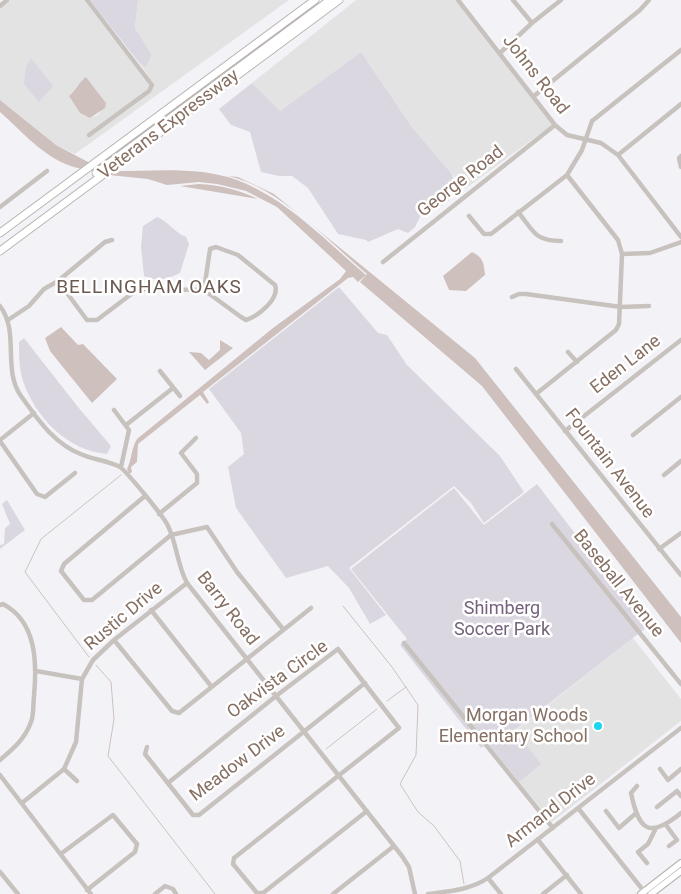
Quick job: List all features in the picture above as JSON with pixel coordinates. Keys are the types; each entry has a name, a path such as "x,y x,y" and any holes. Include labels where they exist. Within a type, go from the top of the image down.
{"highway":[{"name":"Veterans Expressway","path":"0,233 316,0"},
{"path":"116,162 330,0"},
{"name":"Veterans Expressway","path":"0,251 90,181 339,0"},
{"path":"0,245 90,181"},
{"path":"0,238 35,212 49,197"}],"main road":[{"path":"644,893 681,862"},
{"path":"651,894 681,870"}],"street":[{"path":"0,6 7,0"},
{"path":"87,0 152,85 149,91 89,134"},
{"name":"Johns Road","path":"458,0 555,125 567,136 601,143 618,155 681,237"},
{"path":"513,0 532,23"},
{"path":"500,53 532,23 561,0"},
{"path":"534,96 640,10 649,0"},
{"path":"469,216 484,234 491,234 567,175 582,150 584,139 592,121 681,50"},
{"path":"618,155 681,104"},
{"name":"George Road","path":"383,262 555,125"},
{"path":"681,156 681,167"},
{"path":"0,207 47,171"},
{"path":"536,394 616,330 621,307 622,254 618,240 567,175"},
{"path":"518,212 540,238 545,241 561,241"},
{"path":"8,320 29,306 44,289 58,281 106,242 112,240"},
{"path":"622,254 650,253 681,242"},
{"path":"58,281 86,320 97,320 138,289 204,290 246,320 276,297 277,291 275,286 238,255 221,247 210,249 204,290"},
{"path":"512,297 526,294 621,307 649,306"},
{"name":"Barry Road","path":"0,306 8,320 14,382 21,397 64,447 121,468 168,524 180,570 187,583 248,658 394,846 409,867 415,894"},
{"name":"Eden Lane","path":"565,431 681,340"},
{"path":"568,352 577,362"},
{"name":"Fountain Avenue","path":"516,369 681,576"},
{"path":"160,371 180,396"},
{"path":"126,425 173,388"},
{"path":"633,435 681,398"},
{"path":"114,410 129,430 121,468"},
{"path":"34,413 0,441 37,494 45,497 75,473"},
{"path":"159,514 197,483 197,474 181,453 196,438"},
{"path":"664,475 681,462"},
{"path":"145,496 64,564 61,571 84,600 92,600 171,536 207,527 238,572 283,629"},
{"name":"Baseball Avenue","path":"552,524 681,684"},
{"path":"659,549 681,532"},
{"name":"Rustic Drive","path":"22,803 64,769 76,742 82,679 93,660 114,640 187,583"},
{"path":"0,605 3,604 11,608 27,629 33,644 36,671 32,721 22,741 0,760"},
{"path":"114,640 172,711 179,713 311,608"},
{"path":"151,610 212,686"},
{"path":"404,643 552,828"},
{"name":"Oakvista Circle","path":"168,783 338,649 399,728 338,775"},
{"path":"36,671 82,679"},
{"name":"Meadow Drive","path":"147,747 145,754 193,815 199,815 365,682"},
{"name":"Armand Drive","path":"428,894 476,886 681,728"},
{"path":"660,769 668,780 681,768"},
{"path":"64,769 77,781"},
{"path":"0,775 62,853 91,894"},
{"path":"338,775 234,858 233,864 256,893 264,893 367,811"},
{"path":"638,786 630,793 635,814 649,828 655,830"},
{"path":"658,807 677,791 681,796"},
{"path":"578,808 644,893"},
{"path":"606,812 619,828 635,814"},
{"path":"647,863 638,852 648,844 655,830 666,825 681,813"},
{"path":"62,853 113,815 137,844 135,852 87,890"},
{"path":"666,825 677,840 669,846"},
{"path":"538,840 581,894"},
{"path":"333,894 394,846"},
{"path":"0,872 18,894"},
{"path":"543,894 567,875"},
{"path":"488,878 501,894"},
{"path":"155,894 165,886 172,889 176,894"}],"shaded area":[{"path":"10,0 84,0 150,85 148,90 87,134 89,137 150,92 154,84 140,64 146,67 152,55 135,28 138,0 289,0 75,154 56,145 0,100 0,8","holes":["86,77 106,103 98,115 90,118 80,113 69,96"]},
{"path":"356,0 455,0 552,125 465,189 412,127 361,52 280,111 252,83"},
{"path":"86,77 106,103 105,108 90,118 80,113 69,96"},
{"path":"0,100 56,145 90,163 83,169 71,166 48,155 0,112"},
{"path":"115,171 192,171 237,180 273,198 289,209 366,275 358,282 353,277 348,278 203,392 209,402 207,404 200,395 138,444 137,462 131,467 132,472 129,474 127,469 137,439 273,328 340,279 346,271 277,207 246,191 217,184 199,182 167,185 148,179 109,175"},
{"path":"228,176 238,177 274,194 300,215 265,191 247,182"},
{"path":"199,184 229,188 258,199 180,186"},
{"path":"305,219 475,358 681,617 681,643 482,386 360,282 367,274"},
{"path":"472,252 479,256 482,261 485,275 466,291 449,290 443,276"},
{"path":"61,327 78,345 83,344 117,379 92,403 50,351 45,338"},
{"path":"220,340 233,348 205,370 189,352 201,353 209,360 220,350"},
{"name":"Morgan Woods Elementary School","path":"633,638 681,699 681,721 552,822 519,782 515,731"}],"green space":[{"path":"90,0 138,0 135,28 152,55 146,67 140,64"},
{"path":"361,52 412,127 452,174 456,186 451,199 433,211 424,209 415,227 408,233 398,229 368,242 338,234 308,188 292,176 279,176 261,172 250,132 231,125 219,109 252,83 280,111"},
{"path":"31,58 53,86 39,102 24,84 26,67"},
{"path":"157,217 186,237 189,244 180,273 158,279 144,276 141,247 143,226"},
{"path":"339,287 378,333 387,335 407,365 500,456 524,492 484,523 471,503 454,486 349,568 386,615 370,624 349,588 328,566 286,578 236,508 228,467 244,454 241,433 209,389"},
{"path":"24,338 111,446 107,454 79,446 66,439 55,430 36,407 28,394 21,371 19,342"},
{"name":"Shimberg Soccer Park","path":"537,484 647,627 515,730 541,764 519,782 488,743 481,748 400,645 407,639 351,569 454,488 484,525"},
{"path":"7,500 25,530 0,549 0,545 4,544 5,528 10,524 2,504"}],"waterway":[{"path":"89,657 25,572 41,539 121,475"},
{"path":"343,606 392,667 418,705 416,755 400,784 418,812 434,826 460,861 464,884"},
{"path":"96,665 111,682 114,719 108,756 215,894"},
{"path":"387,701 406,687"},
{"path":"326,749 377,709"}],"place":[{"name":"Morgan Woods Elementary School","path":"598,726"}],"district":[{"name":"BELLINGHAM OAKS","path":"149,288"}]}
